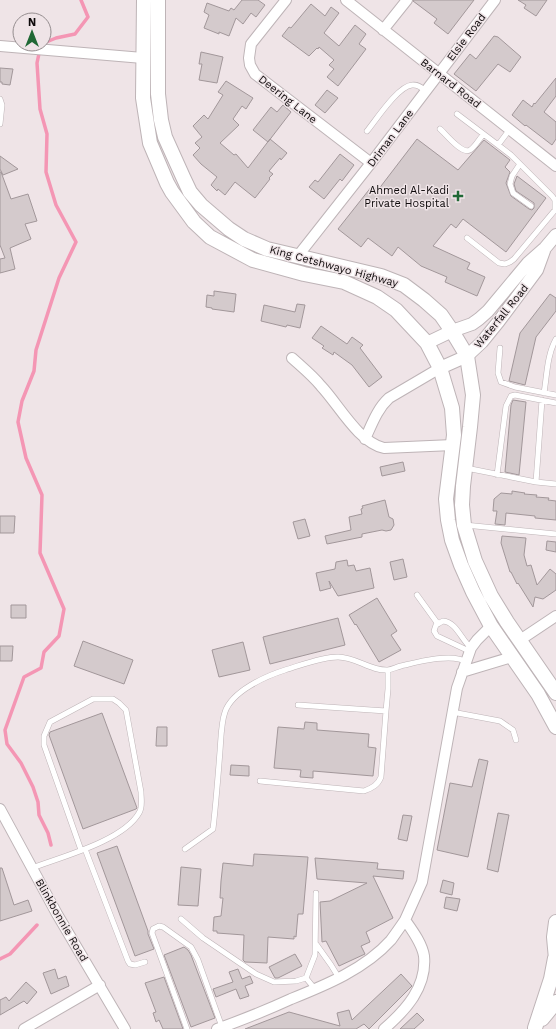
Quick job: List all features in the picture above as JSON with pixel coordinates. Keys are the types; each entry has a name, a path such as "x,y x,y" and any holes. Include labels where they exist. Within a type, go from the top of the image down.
{"main road":[{"name":"King Cetshwayo Highway","path":"144,0 142,58 143,98 150,143 172,192 194,222 210,237 253,260 304,274 344,282 376,297 396,310 427,343 440,368 452,408 454,423 453,445 446,499 452,540 473,592 491,626 538,694 556,727"},
{"name":"King Cetshwayo Highway","path":"158,0 158,94 165,137 190,192 201,205 244,239 267,249 381,276 404,285 441,315 467,356 473,395 463,486 462,505 464,525 475,561 488,589 507,622 556,693"},
{"path":"535,1029 556,959 554,937 556,922"},
{"path":"535,1029 549,1009 556,1002"}],"street":[{"name":"Deering Lane","path":"286,0 251,44 249,58 250,65 255,74 371,163"},
{"name":"Barnard Road","path":"346,0 556,166"},
{"path":"383,30 407,0"},
{"name":"Elsie Road","path":"438,74 495,0"},
{"path":"0,46 142,58"},
{"name":"Driman Lane","path":"297,257 371,163 438,74"},
{"name":"Waterfall Road","path":"427,343 452,331 472,324 479,319 488,311 528,263 545,248 556,235"},
{"name":"Waterfall Road","path":"440,368 467,356 491,332 537,270 545,248"},
{"path":"292,358 321,386 365,439 377,446 384,448 453,445"},
{"path":"365,439 383,403 440,368"},
{"path":"520,640 556,616"},
{"path":"219,1028 339,978 357,967 375,953 390,940 406,920 422,882 457,688 469,653 476,640 491,626"},
{"path":"462,672 512,657"},
{"name":"Blinkbonnie Road","path":"0,809 4,829 32,868 125,1029"},
{"path":"384,1029 411,1001 419,988 423,975 424,955 406,920"},
{"path":"24,1029 100,985"}],"lane":[{"path":"367,131 403,88 418,85 426,91"},
{"path":"0,99 2,105 0,124"},
{"path":"457,114 511,155 555,200 555,210 524,248 510,262 505,264 499,263 467,238"},
{"path":"440,129 460,149 465,151 470,150 483,135"},
{"path":"498,145 510,129"},
{"path":"520,164 512,176 510,184 513,193 531,206"},
{"path":"544,393 549,359 556,339"},
{"path":"500,348 498,373 501,382 515,387 556,395"},
{"path":"498,475 506,406 511,396 515,395 556,403"},
{"path":"536,482 542,400"},
{"path":"465,468 536,482 556,484"},
{"path":"464,525 556,534"},
{"path":"417,595 438,624"},
{"path":"469,653 438,636 434,631 436,625 443,621 451,623 454,626 465,643 469,653 474,668"},
{"path":"185,849 213,829 225,712 230,704 246,688 269,675 325,659 346,658 378,669 388,670 406,665 454,658 469,653"},
{"path":"260,781 364,791 371,789 376,785 381,777 388,689 388,670"},
{"path":"32,868 83,849 110,838 124,829 140,812 142,804 126,710 113,699 93,699 57,717 50,722 44,736 44,745 83,849 128,961 130,964 135,965 145,962"},
{"path":"298,705 386,711"},
{"path":"452,712 500,721 513,730 516,740"},
{"path":"181,919 204,938 256,974 274,982 296,981 306,978 313,964 316,944 316,893"},
{"path":"186,1029 152,933 153,929 155,928 163,927 191,947 198,960 219,1028"},
{"path":"316,944 339,978"},
{"path":"306,978 315,989"}],"building":[{"path":"242,0 258,0 265,5 256,17 251,13 243,24 236,18 229,36 204,28 209,15 204,12 207,3 229,11 231,8 234,10"},
{"path":"413,0 474,0 448,34 434,23 437,19"},
{"path":"518,0 547,0 536,16 524,8 526,5"},
{"path":"311,4 325,16 331,7 339,13 324,33 339,46 355,25 366,34 359,44 366,49 338,86 327,77 334,69 329,65 334,60 319,47 309,56 282,36 289,27 291,28"},
{"path":"494,36 498,37 521,57 510,72 498,64 476,91 454,74 470,54 476,59"},
{"path":"201,52 223,57 217,83 199,80 202,64 199,64"},
{"path":"0,68 13,69 10,85 2,84 2,82 0,82"},
{"path":"556,78 556,96 544,112 556,122 556,139 552,145 512,115 523,100 532,107"},
{"path":"226,81 253,98 246,109 242,106 233,119 239,125 220,143 234,155 236,154 248,168 270,139 287,153 281,160 280,158 269,171 273,174 255,198 235,182 225,195 218,189 217,191 211,185 217,177 201,164 193,155 200,148 195,143 202,137 193,126 204,115 208,119 223,95 218,92"},
{"path":"327,90 338,98 325,113 315,105"},
{"path":"283,105 291,112 268,142 253,130 271,107 277,112"},
{"path":"417,139 458,170 484,140 510,160 505,167 510,172 506,183 511,196 529,209 532,210 534,208 534,203 516,191 514,184 517,176 546,198 506,252 463,219 456,228 451,224 433,246 470,263 467,269 485,277 477,296 445,282 447,277 421,266 398,247 392,256 368,238 361,247 338,229 372,186 378,190"},
{"path":"340,154 354,165 342,181 340,179 324,199 309,187 315,180 318,182"},
{"path":"0,156 18,169 3,175 0,169"},
{"path":"0,172 11,199 28,194 37,221 25,224 31,239 10,248 15,269 0,273 0,259 5,258 0,245"},
{"path":"214,291 236,294 234,312 206,307 207,295 214,296"},
{"path":"550,294 556,298 556,311 536,337 525,385 509,381 520,333"},
{"path":"297,304 305,305 300,328 287,325 286,327 261,321 264,305 295,312"},
{"path":"321,326 347,344 352,337 363,345 360,348 382,377 369,387 352,365 334,352 333,355 322,348 324,346 312,338"},
{"path":"513,400 526,402 519,475 505,472 511,405"},
{"path":"403,462 405,471 382,476 380,467"},
{"path":"512,491 537,495 536,497 549,498 548,500 556,501 556,520 506,513 505,525 495,524 497,511 493,511 494,499 501,493 512,494"},
{"path":"385,500 389,517 393,519 394,525 391,530 382,530 362,534 362,537 327,544 325,536 351,530 349,517 362,514 362,506"},
{"path":"0,516 15,516 14,533 0,533"},
{"path":"305,519 310,536 298,539 293,522"},
{"path":"502,536 526,538 524,555 527,566 531,565 537,585 550,569 556,574 556,590 543,599 535,597 533,607 510,572 501,543"},
{"path":"547,541 556,542 556,552 546,550"},
{"path":"403,559 407,577 394,580 390,562"},
{"path":"347,560 348,566 354,565 356,571 370,568 374,588 338,596 329,581 331,588 320,591 316,573 335,569 336,562"},
{"path":"377,598 397,631 391,635 401,650 379,662 349,615"},
{"path":"11,605 26,605 26,618 11,618"},
{"path":"338,618 345,645 270,664 263,637"},
{"path":"83,641 133,660 124,684 74,666"},
{"path":"243,642 250,670 219,677 212,650"},
{"path":"0,646 13,646 12,661 0,661"},
{"path":"102,713 137,808 83,829 49,735 50,732"},
{"path":"305,722 317,723 317,730 369,734 368,747 376,748 373,776 313,771 313,778 300,777 301,770 274,768 278,727 304,729"},
{"path":"157,727 167,727 167,746 156,746"},
{"path":"479,759 488,761 468,857 437,850 450,783 472,787"},
{"path":"231,765 249,766 249,776 230,775"},
{"path":"498,813 509,815 498,872 487,869"},
{"path":"403,815 412,816 407,841 398,839"},
{"path":"117,846 154,949 135,956 97,853"},
{"path":"254,854 308,857 303,914 298,914 296,937 294,936 294,939 268,937 267,963 245,962 243,960 244,935 217,933 217,931 213,931 214,917 221,916 223,898 220,898 223,863 253,866"},
{"path":"315,858 378,863 377,869 404,871 403,879 373,876 393,918 366,932 370,942 361,946 365,954 339,966 326,941 322,942 320,902 330,901 367,883 317,879"},
{"path":"181,867 201,869 198,906 178,905"},
{"path":"0,868 2,868 14,905 28,900 32,911 0,921"},
{"path":"443,880 454,883 452,895 440,892"},
{"path":"446,897 460,899 457,911 444,908"},
{"path":"184,947 191,955 215,1018 191,1027 164,955"},
{"path":"295,954 302,966 278,978 275,978 269,967"},
{"path":"55,969 58,979 66,976 69,986 51,994 43,973"},
{"path":"238,969 242,979 250,976 253,983 245,986 249,996 240,999 236,989 216,997 213,989 233,982 229,972"},
{"path":"401,974 412,986 369,1029 364,1024 356,1029 245,1029 289,1012 340,1026 337,1013 349,1010 352,1020"},
{"path":"164,977 183,1029 163,1029 159,1020 156,1022 153,1013 156,1012 145,983"},
{"path":"26,982 37,992 27,1004 24,1001 0,1015 0,1000 6,997 9,1001"},
{"path":"417,1013 424,1020 414,1029 400,1029"}],"waterway":[{"path":"52,40 75,34 88,17 81,0"},
{"path":"39,52 37,63 40,109 47,134 46,172 56,205 76,242 59,278 36,350 34,371 22,401 18,422 26,458 42,495 40,553 64,609 59,636 44,652 41,668 24,677 5,730 7,744 21,763 33,787 38,802 39,815 48,833 51,845"},
{"path":"0,959 10,954 37,925"}],"place":[{"name":"Ahmed Al-Kadi Private Hospital","path":"458,196"}]}
